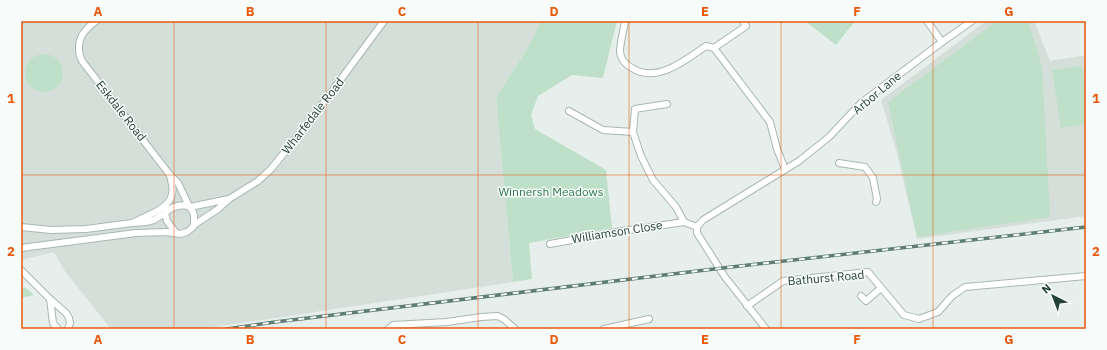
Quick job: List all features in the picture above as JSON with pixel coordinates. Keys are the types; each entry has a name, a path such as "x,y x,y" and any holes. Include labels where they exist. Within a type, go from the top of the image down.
{"street":[{"name":"Eskdale Road","path":"96,21 86,29 80,39 79,45 82,61 170,175 178,183 189,206"},
{"name":"Wharfedale Road","path":"194,225 218,209 229,199 258,181 271,169 313,117 384,21"},
{"path":"625,21 620,52 625,64 638,72 656,73 675,67 706,46 714,48 770,122 777,149 785,169"},
{"path":"714,48 746,26 743,21"},
{"path":"928,21 942,42"},
{"name":"Arbor Lane","path":"697,227 703,220 799,161 829,136 861,103 972,21"},
{"path":"667,104 635,109 633,132 641,156 653,180 676,207 684,222 697,227 697,233 725,277 766,329"},
{"path":"569,112 603,130 633,132"},
{"path":"839,163 865,167 873,178 877,199 876,202"},
{"path":"132,223 152,214 168,203 173,193 170,175"},
{"name":"Wharfedale Road","path":"189,206 229,199"},
{"path":"168,203 166,213 167,221 176,233"},
{"path":"21,227 42,229 86,229 146,222 154,220 175,206 180,205 189,206 194,215 194,225 192,228 187,232 180,234 136,232 21,248"},
{"name":"Williamson Close","path":"550,244 684,222"},
{"path":"21,270 66,313 70,323 68,329"},
{"name":"Bathurst Road","path":"747,306 783,281 868,272 904,315 919,319 938,312 952,296 965,287 1086,276"},
{"name":"Bathurst Road","path":"866,301 881,288"},
{"name":"Bathurst Road","path":"861,296 871,307"},
{"path":"50,299 52,323 58,329"},
{"path":"388,329 393,325 447,322 498,316 515,329"},
{"path":"604,329 649,319"},
{"path":"447,322 447,329"}],"shaded area":[{"path":"21,21 541,21 529,46 496,97 513,282 202,329 111,329 64,270 54,252 21,260"},
{"path":"986,21 1034,21 1050,61 1086,55 1086,216 917,239 896,150 881,100"}],"green space":[{"name":"Winnersh Meadows","path":"541,21 617,21 603,78 572,75 538,96 531,115 535,129 606,170 612,228 529,243 532,279 513,282 496,97 529,46"},
{"path":"805,21 855,21 836,45"},
{"path":"997,21 1028,21 1042,66 1050,217 917,237 888,102"},
{"path":"40,54 48,54 58,59 62,66 62,80 58,87 48,92 40,92 30,87 28,84 25,77 25,69 30,59 33,57"},
{"path":"1082,66 1086,94 1086,124 1061,128 1052,70"},
{"path":"21,287 26,288 34,295 21,298"}],"railway":[{"path":"227,329 714,269 1086,227"}]}
